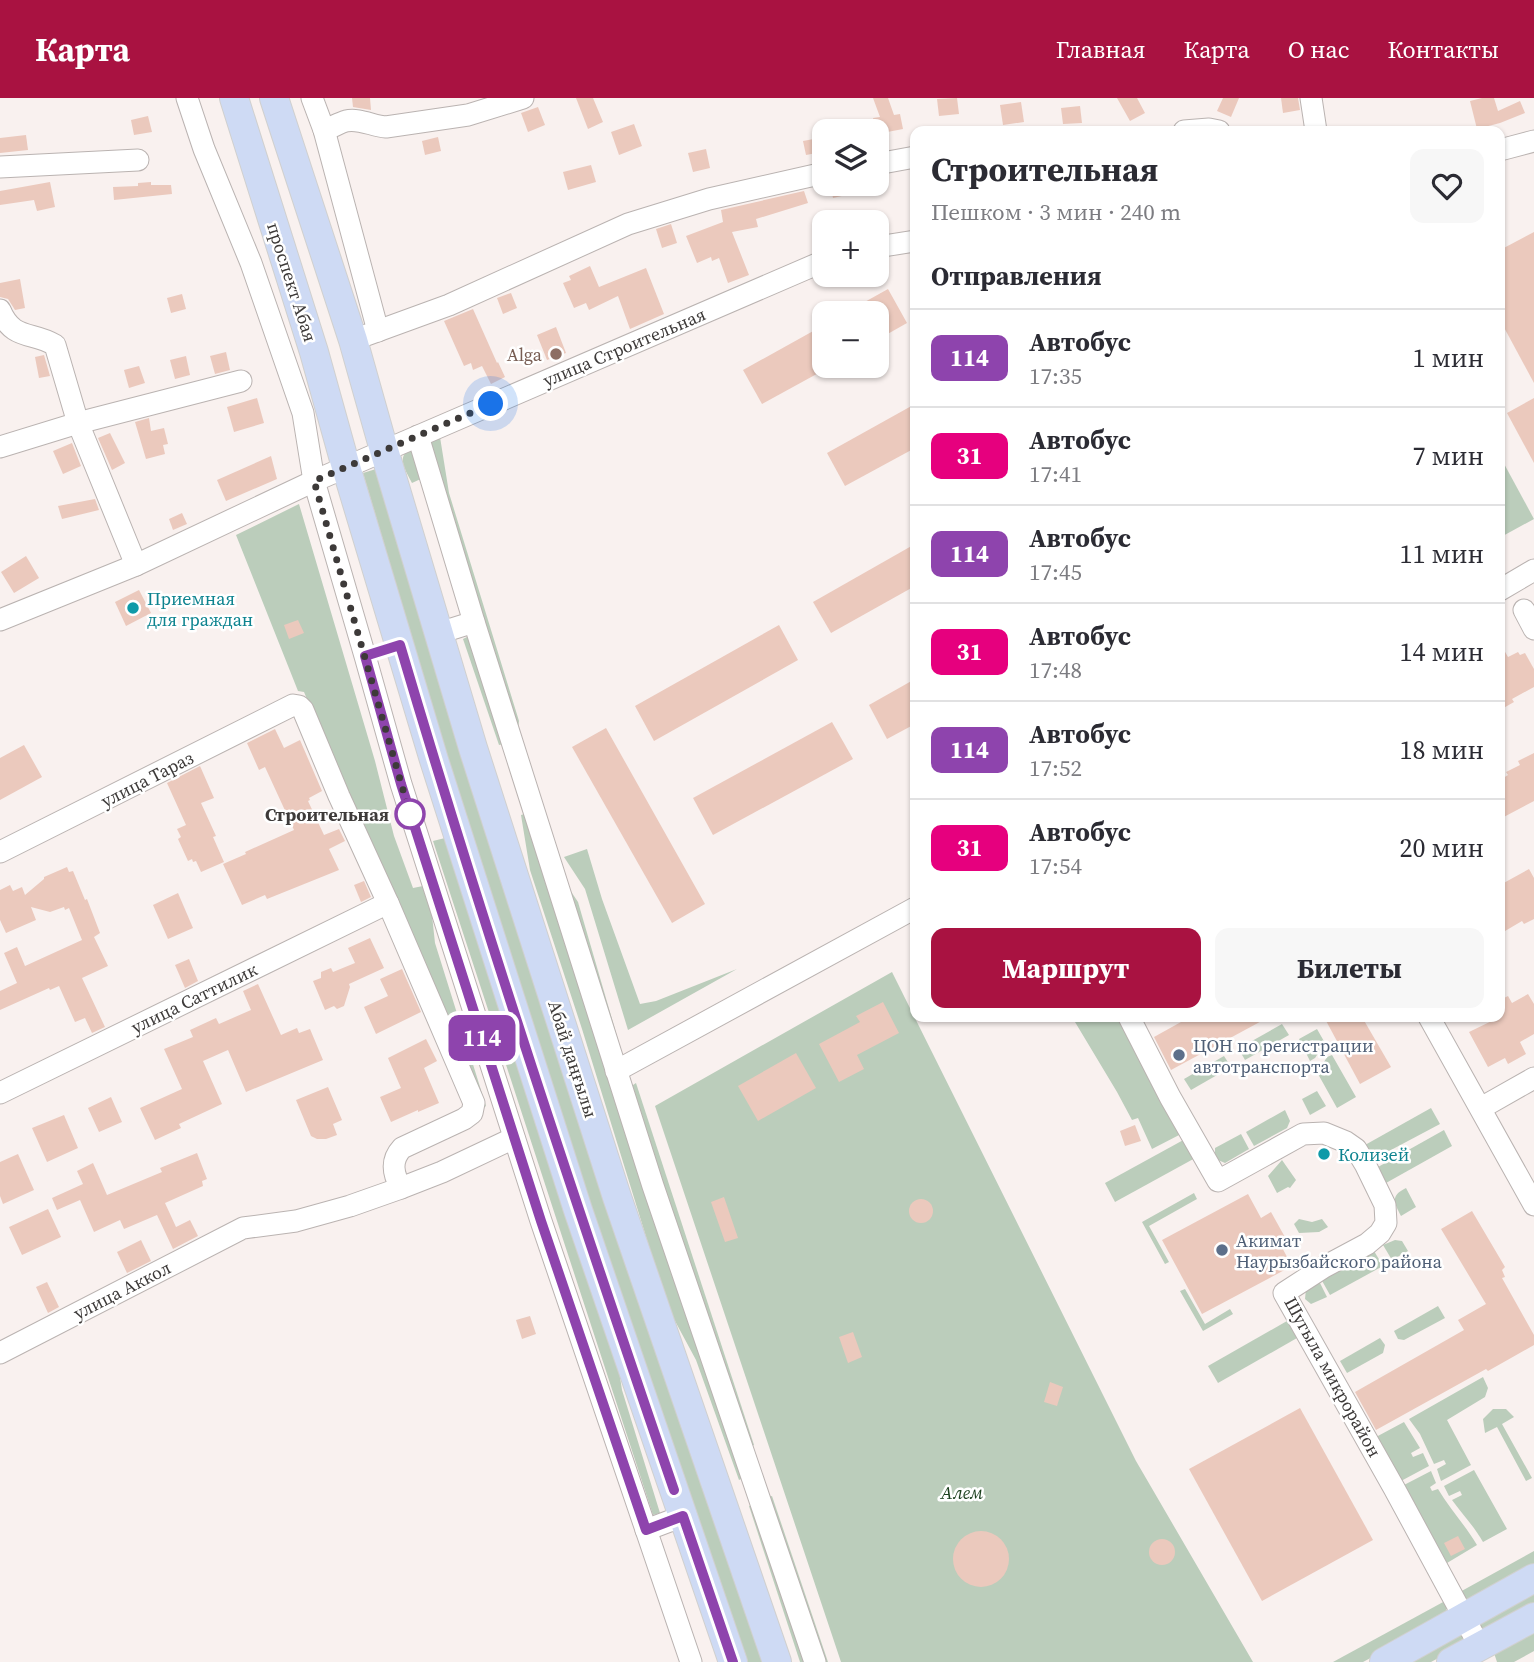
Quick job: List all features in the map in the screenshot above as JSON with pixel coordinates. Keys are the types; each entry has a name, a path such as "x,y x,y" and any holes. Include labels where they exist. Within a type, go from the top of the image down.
{"main road":[{"name":"проспект Абая","path":"234,98 310,339 434,760 578,1210 733,1662"},
{"path":"274,98 366,335 384,450"},
{"name":"Абай даңғылы","path":"384,450 473,748 617,1197 777,1662"},
{"path":"1384,1662 1534,1578"},
{"path":"1451,1662 1534,1616"}],"street":[{"path":"187,98 204,149 251,263 303,413 314,481 401,784 541,1221 691,1662"},
{"path":"312,98 324,130 366,335 449,305 628,224 709,199 812,176"},
{"path":"324,130 346,121 386,127 468,115 523,98"},
{"path":"1311,98 1315,126"},
{"path":"1505,149 1534,141"},
{"path":"889,162 910,158"},
{"path":"0,167 138,160"},
{"path":"889,245 910,242"},
{"name":"улица Строительная","path":"0,620 136,565 384,450 812,266"},
{"path":"0,310 7,323 20,333 55,345 78,423 136,565"},
{"path":"0,447 78,423 241,381"},
{"path":"418,436 616,1071 815,1662"},
{"path":"1505,587 1534,570"},
{"path":"439,633 474,622"},
{"path":"365,656 400,645"},
{"name":"улица Тараз","path":"0,852 293,705 303,710 388,903"},
{"path":"388,903 474,1103 472,1113 464,1119 402,1148 396,1154 393,1163 394,1176 401,1188"},
{"name":"улица Саттилик","path":"0,1093 388,903"},
{"path":"616,1071 910,911"},
{"name":"Шугыла микрорайон","path":"1132,1022 1217,1181 1303,1133 1324,1133 1346,1142 1356,1149 1365,1164 1385,1205 1386,1223 1380,1233 1367,1244 1284,1293 1480,1647"},
{"path":"1432,1022 1534,1205"},
{"path":"1481,1108 1534,1078"},
{"name":"улица Аккол","path":"0,1353 243,1228 310,1218 401,1188 514,1138"},
{"path":"721,1501 756,1487"},
{"path":"646,1530 683,1516"}],"green space":[{"path":"440,437 449,493 519,721 517,737 430,441"},
{"path":"415,447 425,477 412,483 404,467 403,458"},
{"path":"1505,466 1534,519 1505,535"},
{"path":"376,469 762,1662 748,1662 591,1205 447,756 363,473"},
{"path":"299,504 375,761 394,836 413,888 423,886 431,906 435,943 486,1106 481,1110 304,692 298,691 236,535"},
{"path":"469,636 508,743 499,745 463,639"},
{"path":"528,813 745,1477 739,1480 696,1360 668,1308 530,870 521,815"},
{"path":"445,838 612,1325 622,1390 660,1513 653,1515 433,841"},
{"path":"587,849 640,1004 656,1001 737,969 628,1030 585,889 564,857"},
{"path":"560,875 578,902 619,1043 608,1035"},
{"name":"Алем","path":"892,972 910,1008 910,1022 917,1022 1136,1461 1253,1662 841,1662 655,1106"},
{"path":"1075,1022 1122,1022 1183,1133 1152,1149 1138,1118 1132,1120"},
{"path":"1282,1024 1289,1035 1245,1060 1241,1053 1243,1046"},
{"path":"1317,1029 1329,1050 1319,1052 1310,1061 1299,1039"},
{"path":"1332,1055 1356,1097 1337,1108 1313,1065 1324,1062"},
{"path":"1224,1056 1231,1067 1191,1090 1184,1079"},
{"path":"636,1083 754,1445 748,1448 630,1087"},
{"path":"1317,1091 1326,1106 1310,1115 1302,1099"},
{"path":"1431,1108 1440,1124 1374,1159 1365,1145"},
{"path":"1285,1110 1290,1121 1287,1128 1254,1146 1246,1132"},
{"path":"1444,1130 1452,1146 1386,1183 1378,1167"},
{"path":"1241,1134 1249,1149 1225,1163 1218,1160 1215,1148"},
{"path":"1187,1138 1197,1157 1115,1202 1105,1183"},
{"path":"1282,1160 1296,1180 1290,1188 1277,1193 1268,1176"},
{"path":"1406,1188 1416,1207 1401,1216 1395,1200 1397,1194"},
{"path":"1194,1193 1197,1199 1149,1226 1169,1262 1165,1264 1142,1222"},
{"path":"1299,1219 1312,1222 1322,1219 1328,1227 1319,1232 1299,1233 1294,1224"},
{"path":"1395,1240 1402,1241 1408,1251 1392,1260 1383,1245"},
{"path":"1374,1251 1383,1266 1330,1295 1321,1279"},
{"path":"1319,1281 1327,1297 1311,1304 1305,1299 1306,1289"},
{"path":"1185,1289 1205,1324 1230,1309 1233,1314 1203,1331 1180,1291"},
{"path":"1438,1306 1445,1318 1404,1340 1398,1339 1394,1331"},
{"path":"1287,1321 1297,1338 1218,1383 1208,1366"},
{"path":"1380,1338 1385,1345 1383,1353 1347,1373 1340,1361"},
{"path":"1483,1377 1488,1388 1485,1397 1447,1420 1471,1465 1441,1481 1437,1469 1446,1464 1444,1460 1434,1464 1420,1434 1409,1419"},
{"path":"1493,1409 1506,1409 1514,1417 1502,1424 1532,1478 1526,1481 1497,1427 1485,1433 1483,1419"},
{"path":"1404,1422 1420,1448 1411,1453 1413,1457 1423,1453 1429,1466 1401,1481 1376,1437"},
{"path":"1474,1470 1507,1529 1483,1542 1452,1500 1462,1495 1460,1491 1449,1496 1444,1486"},
{"path":"1431,1471 1436,1483 1430,1487 1432,1491 1438,1489 1477,1545 1447,1563 1404,1485"},
{"path":"772,1496 828,1662 820,1662 765,1498"},
{"path":"755,1504 808,1662 800,1662 749,1506"},
{"path":"1534,1551 1534,1567 1465,1601 1458,1593"},
{"path":"1534,1587 1534,1605 1487,1632 1479,1629 1478,1619"},
{"path":"1445,1601 1446,1613 1438,1622 1363,1662 1333,1662"},
{"path":"1534,1626 1534,1651 1514,1662 1497,1662 1494,1653"},
{"path":"1464,1633 1464,1644 1431,1662 1400,1662"}],"building":[{"path":"352,98 370,98 371,110 353,107"},
{"path":"576,98 593,98 603,122 588,129"},
{"path":"873,98 888,98 894,115 900,114 903,129 889,132 889,119 873,118 880,117"},
{"path":"957,98 959,114 939,116 937,99"},
{"path":"1117,98 1137,98 1145,113 1130,121"},
{"path":"1223,98 1239,98 1231,117 1217,111"},
{"path":"1281,98 1298,98 1300,110 1283,113"},
{"path":"1494,98 1498,111 1520,101 1525,113 1500,123 1476,126 1470,101"},
{"path":"1021,102 1024,122 1003,125 1000,105"},
{"path":"1080,106 1082,123 1063,124 1061,108"},
{"path":"538,107 545,125 528,132 521,113"},
{"path":"148,116 152,132 134,135 131,120"},
{"path":"634,124 642,146 619,155 611,132"},
{"path":"26,135 28,150 0,153 0,138"},
{"path":"438,137 441,151 425,155 422,141"},
{"path":"812,139 812,154 806,155 803,141"},
{"path":"706,149 710,168 693,172 688,153"},
{"path":"591,165 596,182 568,190 563,172"},
{"path":"50,182 55,207 37,211 34,200 0,205 0,191"},
{"path":"151,182 151,185 171,185 172,194 114,200 113,187 138,186 138,183"},
{"path":"804,191 808,203 756,219 758,227 732,232 749,275 728,283 719,258 712,261 711,257 697,263 686,236 723,222 721,210"},
{"path":"671,224 677,243 662,248 656,229"},
{"path":"1534,232 1534,383 1505,329 1505,247"},
{"path":"590,266 599,287 646,268 664,314 630,329 618,296 589,310 586,303 574,308 563,283 571,280 569,276"},
{"path":"20,279 25,308 15,310 8,299 0,297 0,283"},
{"path":"888,289 907,323 889,333 889,301 866,301"},
{"path":"511,293 517,308 503,314 497,298"},
{"path":"182,294 186,309 171,313 167,298"},
{"path":"473,309 505,377 491,384 482,366 473,370 471,363 464,366 444,321"},
{"path":"556,327 566,353 547,360 537,335"},
{"path":"812,332 812,377 762,404 743,370"},
{"path":"226,352 230,370 215,374 210,356"},
{"path":"44,355 50,376 39,378 35,357"},
{"path":"186,356 190,375 175,379 170,360"},
{"path":"139,366 145,383 129,388 124,370"},
{"path":"257,398 264,423 234,432 227,407"},
{"path":"1534,398 1534,463 1507,413"},
{"path":"910,407 910,451 845,486 827,453"},
{"path":"149,418 151,431 164,428 168,444 163,445 165,454 146,459 135,422"},
{"path":"110,433 125,463 112,470 98,438"},
{"path":"72,443 81,466 63,474 53,451"},
{"path":"271,456 277,479 226,501 217,480"},
{"path":"95,499 99,510 62,519 58,506"},
{"path":"182,513 187,524 173,530 169,519"},
{"path":"910,547 910,589 831,633 813,602"},
{"path":"26,556 39,578 14,593 1,572"},
{"name":"Приемная для граждан","path":"139,590 151,613 126,626 115,602"},
{"path":"298,620 304,633 289,639 284,625"},
{"path":"779,625 798,660 654,741 635,706"},
{"path":"1505,652 1508,657 1518,652 1520,655 1525,653 1534,669 1534,687 1512,699 1514,702 1505,707"},
{"path":"910,682 910,727 887,739 869,705"},
{"path":"832,722 853,759 713,835 693,798"},
{"path":"606,728 705,904 672,923 572,747"},
{"path":"275,729 284,748 300,740 322,791 308,801 324,835 339,829 345,841 329,849 339,870 267,899 265,895 242,905 223,864 294,830 265,767 259,770 247,743"},
{"path":"24,745 42,777 0,800 0,758"},
{"path":"1534,753 1534,801 1505,816 1506,772 1520,765 1518,761"},
{"path":"200,766 214,798 201,803 224,862 201,872 196,861 188,861 178,839 181,837 177,829 186,825 167,783"},
{"path":"67,867 69,872 73,871 85,900 87,899 100,933 94,937 108,966 82,978 105,1027 92,1033 85,1018 75,1022 59,986 0,1010 0,991 17,983 4,953 17,947 25,966 82,940 69,908 65,910 64,907 50,912 31,907 36,920 6,933 0,920 0,890 10,885 13,891 22,887 25,895 44,877"},
{"path":"1529,869 1534,878 1534,919 1524,924 1522,921 1505,931 1505,882"},
{"path":"364,881 371,897 361,902 354,885"},
{"path":"178,893 193,928 168,939 153,905"},
{"path":"370,938 384,968 349,984 344,1006 325,1010 313,981 321,978 321,972 331,968 333,972 355,963 348,948"},
{"path":"189,959 198,981 185,988 175,965"},
{"path":"402,969 421,1012 376,1034 364,1007 388,996 380,979"},
{"path":"258,984 281,1035 297,1028 299,1033 310,1029 323,1060 246,1092 228,1050 203,1061 222,1104 179,1124 181,1128 155,1140 140,1108 182,1089 164,1049 193,1037 190,1030 216,1018 219,1024 251,1010 243,991"},
{"path":"1528,994 1534,1004 1534,1034 1520,1042 1526,1054 1508,1064 1505,1058 1488,1067 1469,1032 1490,1022 1505,1022 1505,998 1508,996 1512,1003"},
{"path":"883,1002 899,1033 857,1055 864,1069 839,1082 819,1044 860,1022 856,1016"},
{"name":"ЦОН по регистрации автотранспорта","path":"1181,1022 1260,1022 1171,1070 1154,1037"},
{"name":"ЦОН по регистрации автотранспорта","path":"1327,1022 1365,1022 1391,1067 1360,1084"},
{"path":"426,1039 437,1061 424,1068 439,1103 391,1122 380,1097 401,1088 388,1058"},
{"path":"796,1053 816,1088 758,1121 738,1086"},
{"path":"328,1087 342,1120 333,1124 337,1135 317,1139 311,1136 296,1100"},
{"path":"111,1097 122,1122 99,1132 88,1108"},
{"path":"64,1115 78,1148 47,1162 32,1128"},
{"path":"1135,1125 1141,1141 1125,1146 1120,1131"},
{"path":"197,1153 207,1179 202,1181 203,1186 165,1203 176,1227 190,1220 198,1236 173,1249 157,1215 124,1229 120,1220 94,1232 80,1200 57,1210 52,1198 83,1184 77,1171 93,1163 107,1195 162,1172 160,1168"},
{"path":"18,1154 34,1190 3,1204 0,1196 0,1162"},
{"name":"Акимат Наурызбайского района","path":"1248,1194 1261,1218 1271,1212 1286,1239 1279,1242 1292,1266 1202,1314 1162,1240"},
{"path":"724,1197 738,1238 725,1242 711,1202"},
{"path":"921,1199 929,1203 933,1211 929,1219 921,1223 913,1219 909,1211 913,1203"},
{"path":"48,1209 61,1237 22,1255 9,1227"},
{"path":"1472,1211 1505,1267 1502,1270 1505,1277 1502,1278 1534,1335 1534,1345 1376,1430 1355,1392 1464,1330 1458,1320 1486,1304 1441,1229"},
{"path":"141,1240 151,1261 127,1273 117,1252"},
{"path":"47,1282 59,1307 48,1313 36,1287"},
{"path":"530,1316 536,1334 522,1339 516,1320"},
{"path":"853,1332 862,1357 848,1363 839,1337"},
{"path":"1050,1382 1063,1387 1057,1406 1044,1402"},
{"path":"1300,1408 1373,1540 1262,1601 1189,1469"},
{"path":"975,1531 987,1531 997,1535 1005,1543 1009,1559 1005,1575 997,1583 987,1587 975,1587 965,1583 957,1575 953,1565 953,1553 957,1543 965,1535"},
{"path":"1458,1536 1465,1549 1451,1556 1444,1543"},
{"path":"1162,1539 1171,1543 1175,1552 1171,1561 1162,1565 1153,1561 1149,1552 1153,1543"}],"bus line":[{"name":"114","path":"674,1490 578,1210 434,760 400,645 365,656 401,784 541,1221 646,1530 683,1516 733,1662"}],"place":[{"name":"Alga","path":"556,354"},
{"name":"Приемная для граждан","path":"133,608"},
{"name":"Строительная","path":"410,814"},
{"name":"ЦОН по регистрации автотранспорта","path":"1179,1055"},
{"name":"Колизей","path":"1324,1154"},
{"name":"Акимат Наурызбайского района","path":"1222,1250"}],"route":[{"path":"410,814 314,481 491,404"}]}
